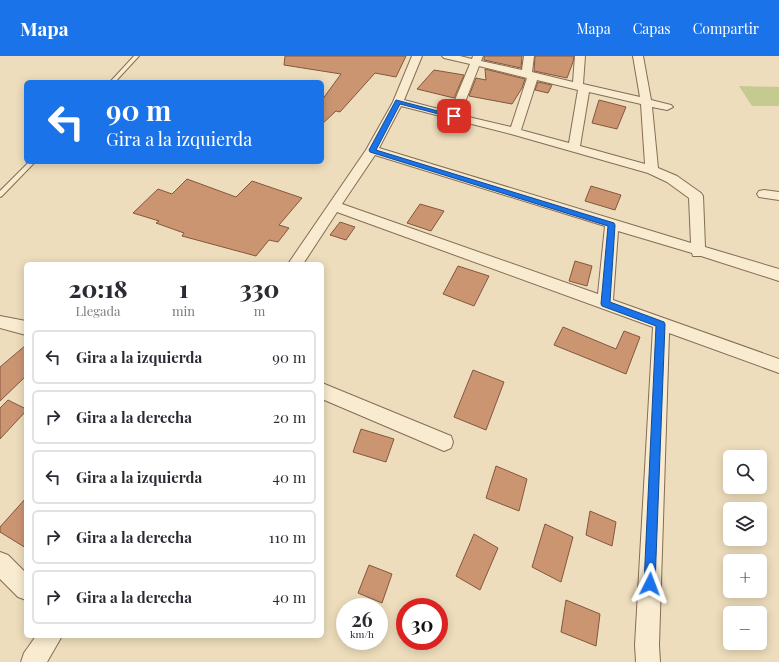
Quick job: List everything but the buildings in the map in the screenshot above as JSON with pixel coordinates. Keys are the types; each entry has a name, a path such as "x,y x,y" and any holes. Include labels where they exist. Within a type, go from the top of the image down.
{"street":[{"path":"296,262 372,150 398,102 417,56"},
{"path":"447,56 477,59 530,75 667,107"},
{"path":"515,132 530,75 529,56"},
{"path":"574,148 581,87 580,56"},
{"path":"638,56 646,102 652,170"},
{"path":"454,116 477,59"},
{"path":"398,102 574,148 652,170 672,179 696,196 698,252"},
{"path":"372,150 698,252 779,275"},
{"path":"764,194 779,196"},
{"path":"335,206 779,366"},
{"path":"605,304 612,225"},
{"path":"0,322 24,328"},
{"path":"648,662 647,645 661,324"},
{"path":"324,392 444,442"},
{"path":"0,563 24,587"},
{"path":"32,662 49,638"}],"lane":[{"path":"114,80 137,56"},
{"path":"0,195 30,164"}],"green space":[{"path":"739,86 779,87 779,106 752,106"}],"route":[{"path":"454,116 398,102 372,150 612,225 605,304 661,324 650,584"}]}
